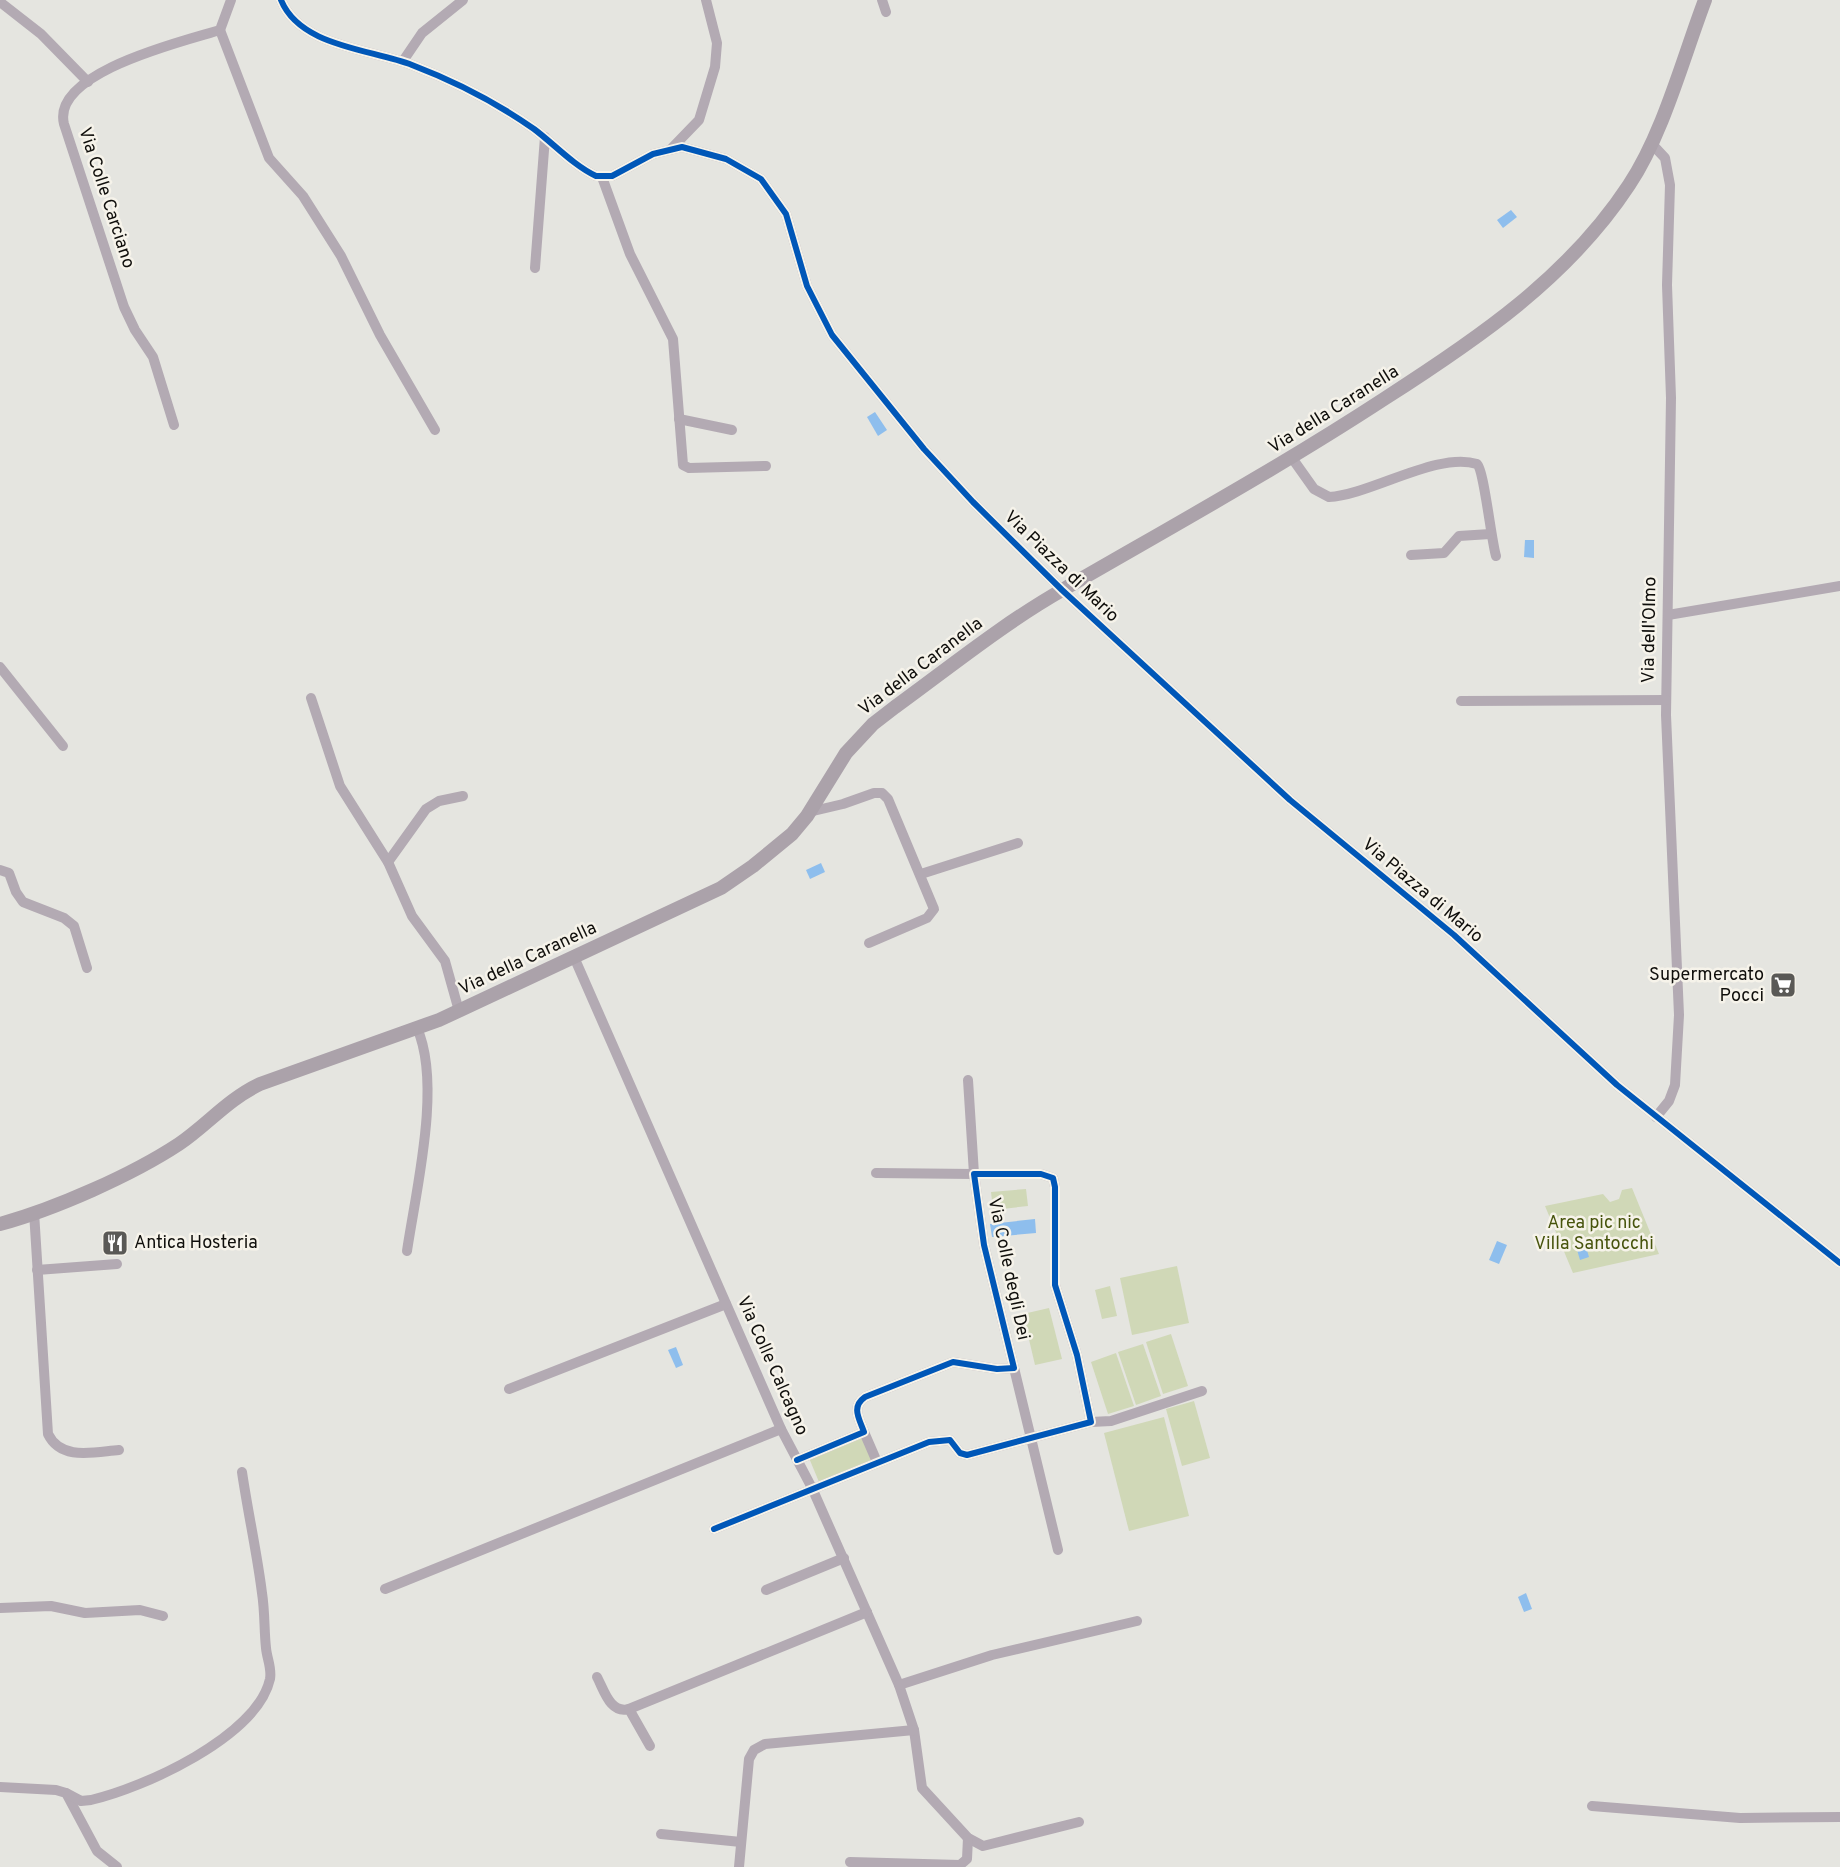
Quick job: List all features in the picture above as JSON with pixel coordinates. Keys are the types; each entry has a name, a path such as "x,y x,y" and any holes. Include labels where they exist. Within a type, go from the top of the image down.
{"main road":[{"name":"Via della Caranella","path":"0,1224 34,1212 146,1164 186,1139 231,1101 260,1084 459,1011 678,910 730,882 783,843 809,812 840,760 873,723 1019,617 1292,458 1464,348 1521,303 1570,256 1632,182 1651,143 1705,0"}],"street":[{"path":"231,0 220,30 270,158 300,193 341,256 380,335 435,430"},
{"path":"281,0 290,16 311,32 403,62 479,97 545,138 579,166 602,177 611,208 630,254 673,339 681,461 684,467 766,466"},
{"path":"403,62 419,36 463,0"},
{"path":"672,148 699,120 716,63 717,43 706,0"},
{"path":"882,0 886,12"},
{"path":"0,2 41,34 88,82"},
{"name":"Via Colle Carciano","path":"174,425 153,357 124,307 63,119 67,102 88,82 127,60 220,30"},
{"path":"535,268 545,138"},
{"name":"Via dell'Olmo","path":"1651,143 1665,158 1670,185 1666,700 1677,953 1678,1059 1673,1090 1656,1117"},
{"name":"Via Piazza di Mario","path":"602,177 616,174 653,154 672,148 690,148 726,159 752,172 769,188 786,213 809,292 837,342 946,474 1062,590 1290,800 1446,928 1585,1058 1840,1263"},
{"path":"679,418 732,430"},
{"path":"1292,458 1314,489 1329,497 1442,465 1475,463 1482,473 1490,534 1496,555"},
{"path":"1411,555 1444,553 1459,536 1490,534"},
{"path":"1668,615 1840,586"},
{"path":"0,667 63,746"},
{"path":"310,698 340,786 388,862 409,911 448,967 459,1011"},
{"path":"1461,701 1666,700"},
{"path":"809,812 843,804 874,793 885,795 921,874 933,903 934,912 869,944"},
{"path":"388,862 426,809 439,801 463,796"},
{"path":"921,874 1018,843"},
{"path":"0,870 9,873 16,892 23,902 64,918 74,926 87,968"},
{"name":"Via Colle Calcagno","path":"574,957 781,1429 812,1488 899,1685 914,1730 922,1788 968,1838"},
{"path":"407,1251 428,1093 425,1055 417,1028"},
{"name":"Via Colle degli Dei","path":"968,1080 974,1174 984,1245 1058,1550"},
{"name":"Via Colle degli Dei","path":"876,1173 1044,1174 1055,1182 1055,1285 1077,1355 1091,1422"},
{"path":"34,1212 46,1423 50,1437 59,1448 69,1452 119,1450"},
{"path":"37,1270 117,1264"},
{"path":"509,1389 726,1304"},
{"name":"Via Colle degli Dei","path":"877,1462 856,1409 865,1397 953,1362 1001,1369 1014,1368"},
{"path":"714,1529 877,1462 937,1440 952,1441 959,1452 967,1455 1091,1422 1111,1421 1202,1391"},
{"path":"385,1589 781,1429"},
{"path":"797,1460 864,1432"},
{"path":"0,1787 56,1790 81,1801 91,1800 167,1773 230,1732 249,1715 264,1694 271,1671 266,1648 262,1593 242,1472"},
{"path":"766,1590 844,1558"},
{"path":"0,1608 51,1606 85,1613 140,1610 163,1616"},
{"path":"597,1677 613,1707 621,1710 629,1709 867,1612"},
{"path":"899,1685 978,1659 1137,1621"},
{"path":"629,1709 650,1746"},
{"path":"739,1867 749,1759 757,1748 765,1744 914,1730"},
{"path":"66,1793 97,1851 117,1867"},
{"path":"1592,1806 1749,1819 1840,1817"},
{"path":"850,1862 960,1865 967,1859 968,1838 980,1845 990,1846 1079,1822"},
{"path":"661,1834 741,1842"}],"green space":[{"name":"Area pic nic Villa Santocchi","path":"1632,1188 1659,1254 1573,1273 1545,1206 1603,1194 1610,1202 1619,1199 1622,1190"},
{"path":"1026,1189 1028,1206 993,1210 991,1192"},
{"path":"1177,1266 1189,1323 1132,1335 1120,1278"},
{"path":"1110,1286 1117,1316 1102,1319 1095,1290"},
{"path":"1049,1308 1062,1359 1035,1365 1023,1314"},
{"path":"1171,1334 1188,1386 1163,1394 1146,1342"},
{"path":"1143,1344 1161,1396 1136,1405 1118,1352"},
{"path":"1116,1353 1134,1406 1108,1414 1091,1362"},
{"path":"1194,1401 1210,1458 1182,1466 1166,1409"},
{"path":"1164,1417 1189,1516 1129,1531 1104,1433"},
{"path":"863,1436 874,1460 819,1482 809,1458"}],"water":[{"path":"1511,210 1517,217 1503,228 1497,220"},
{"path":"875,412 887,430 878,436 867,417"},
{"path":"1525,540 1534,540 1534,558 1524,557"},
{"path":"821,863 825,872 810,879 806,870"},
{"path":"1035,1219 1036,1233 992,1237 990,1224"},
{"path":"1584,1240 1589,1257 1580,1260 1575,1243"},
{"path":"1497,1241 1507,1245 1499,1264 1489,1260"},
{"path":"676,1347 683,1365 676,1368 668,1350"},
{"path":"1526,1593 1532,1609 1524,1612 1518,1597"}],"cycle path":[{"path":"281,0 290,16 304,28 320,37 412,65 459,85 520,119 596,176 612,176 653,154 682,147 726,159 761,179 786,214 807,286 832,335 924,449 973,502 1062,590 1290,800 1454,935 1617,1085 1840,1263"},
{"path":"714,1529 929,1442 950,1440 960,1453 967,1455 1091,1422 1077,1355 1055,1285 1055,1187 1053,1178 1041,1174 974,1174 984,1245 1014,1368 997,1369 953,1362 865,1397 857,1409 864,1432 797,1460"}],"place":[{"name":"Supermercato Pocci","path":"1783,985"},
{"name":"Antica Hosteria","path":"115,1243"}]}
